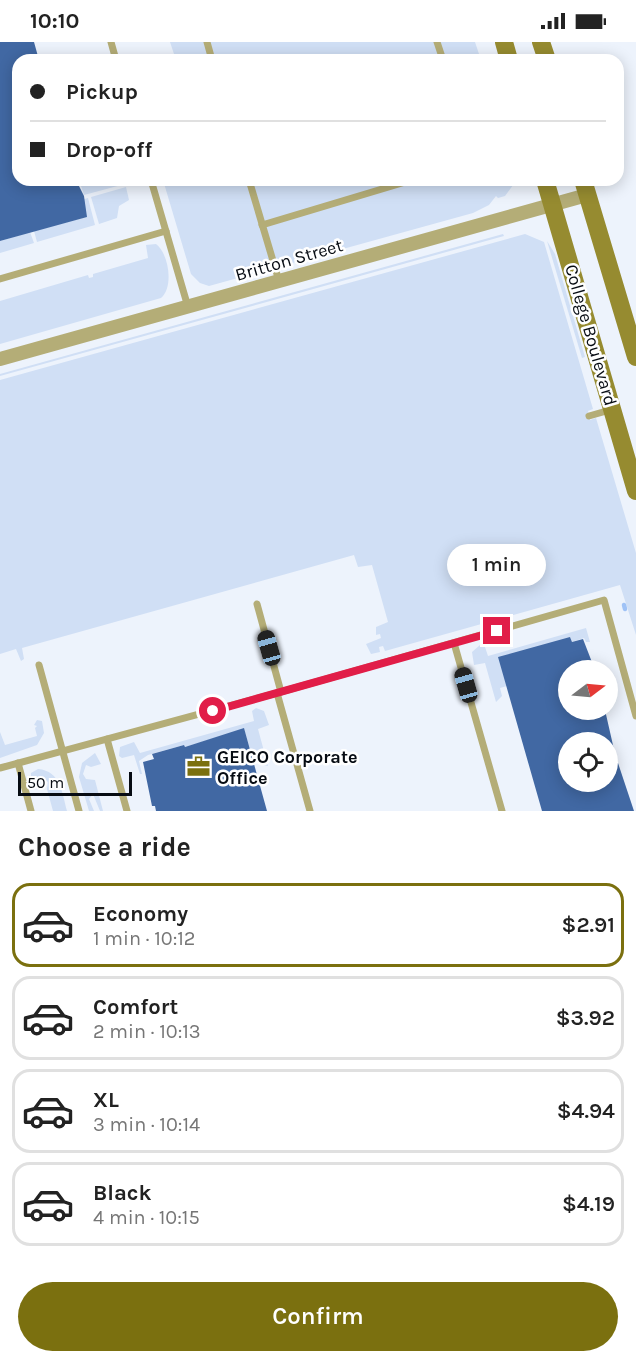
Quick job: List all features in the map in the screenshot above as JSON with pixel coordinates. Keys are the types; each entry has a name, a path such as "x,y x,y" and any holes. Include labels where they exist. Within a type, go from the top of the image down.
{"main road":[{"name":"College Boulevard","path":"547,186 636,491"},
{"name":"College Boulevard","path":"585,187 636,357"}],"street":[{"name":"Britton Street","path":"0,359 552,205 585,187"}],"lane":[{"path":"153,186 188,307"},
{"path":"251,186 279,281"},
{"path":"262,225 392,186"},
{"path":"0,279 166,231"},
{"path":"589,416 612,409"},
{"path":"0,768 279,693 604,600 636,716"},
{"path":"257,604 310,811"},
{"path":"454,643 502,811"},
{"path":"39,665 79,811"},
{"path":"106,739 127,811"},
{"path":"18,763 31,811"}],"shaded area":[{"path":"170,42 475,42 479,54 174,54"},
{"path":"81,186 118,186 84,195"},
{"path":"165,186 512,186 505,196 498,198 496,196 489,205 473,213 209,286 200,283 191,274"},
{"path":"126,187 129,200 119,206 117,218 99,224 91,197"},
{"path":"88,198 95,225 37,242 34,231 86,217 81,200"},
{"path":"30,232 34,243 0,253 0,241"},
{"path":"503,234 504,236 0,376 0,374"},
{"path":"525,234 544,242 593,409 588,411 590,420 596,418 636,553 636,635 620,585 385,651 383,646 379,647 380,652 371,654 366,644 381,638 380,634 376,635 376,627 388,622 372,565 358,567 354,555 22,648 24,659 21,661 16,649 0,654 0,380"},
{"path":"547,241 555,254 585,357 582,358"},
{"path":"156,244 167,263 169,279 161,298 0,344 0,301 88,275 89,278 93,277 93,274 148,258 146,245"},
{"path":"586,628 590,642 586,642 584,638 572,642 570,637 507,686 500,688 502,696 496,702 485,663 474,665 472,652 480,645 485,647 488,656"},
{"path":"256,708 264,711 269,725 258,729 268,766 259,764 257,755 252,756 244,729 185,747 184,745 148,755 139,761 142,774 140,774 134,755 122,758 119,756 120,747 134,742 140,753 254,721 252,711"},
{"path":"37,720 42,721 44,733 37,745 0,758 0,732 5,745 37,736 35,728 37,726 34,725"},
{"path":"95,753 101,764 91,767 86,765 83,774 86,779 95,780 103,811 100,811 93,794 89,799 94,811 89,811 79,777 82,763"},
{"path":"38,769 56,778 62,790 67,811 53,811 47,789 48,782 44,779 34,781 31,779 31,773"}],"building":[{"path":"0,42 34,42 37,54 12,54 12,186 79,186 84,196 87,217 0,241"},
{"path":"570,637 572,642 583,639 591,660 558,660 558,720 607,720 610,732 558,732 558,792 618,792 618,763 634,811 542,811 498,657"},
{"name":"GEICO Corporate Office","path":"244,728 267,811 156,811 155,806 152,806 143,762 154,759 152,754 184,745 185,747"}],"waterway":[{"path":"624,605 625,609"}],"place":[{"name":"GEICO Corporate Office","path":"199,767"}],"route":[{"path":"213,711 497,631"}]}
